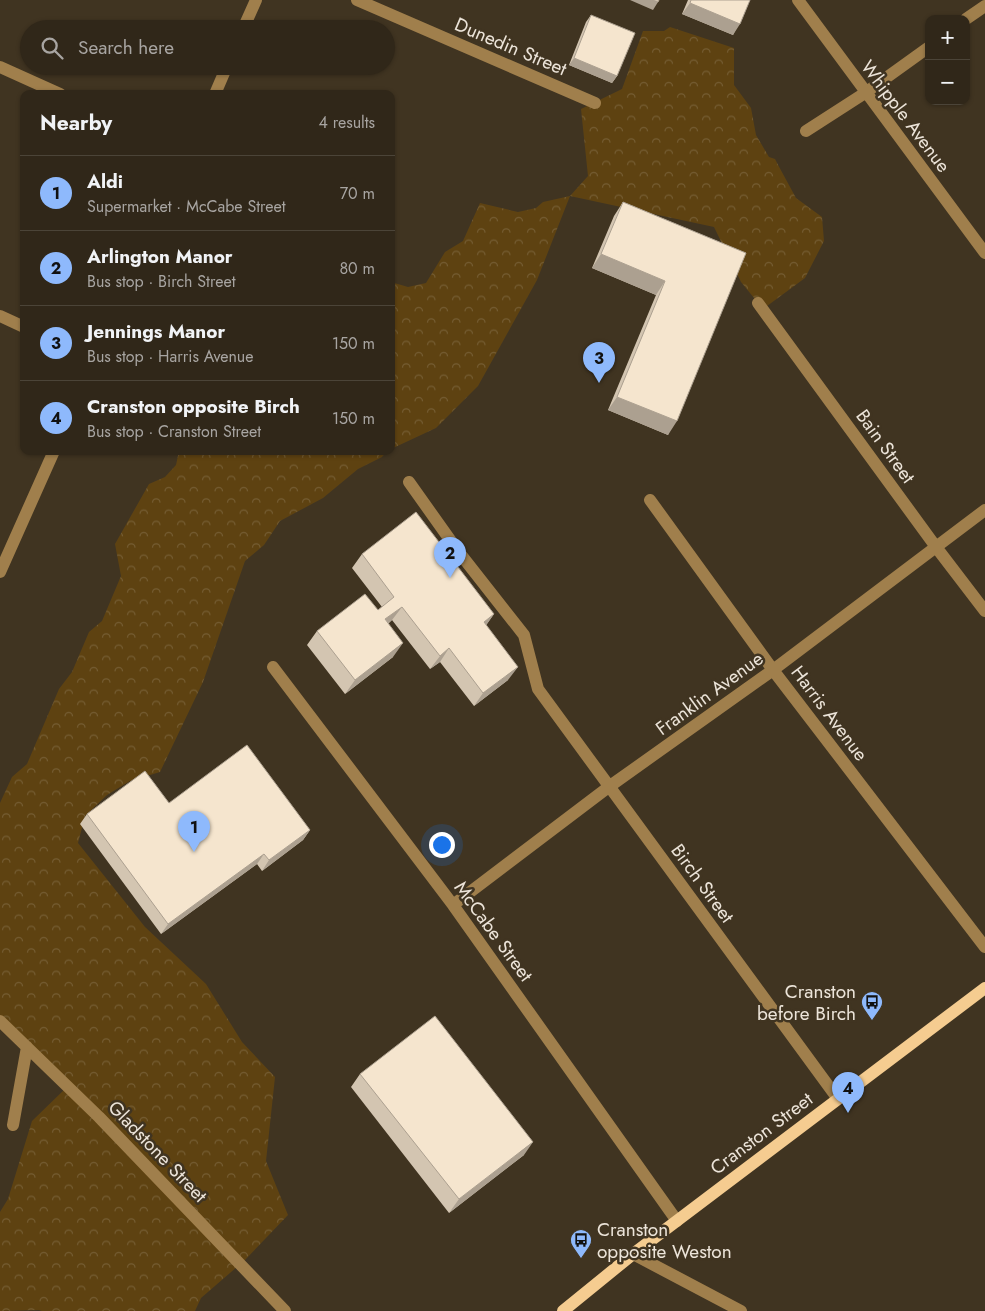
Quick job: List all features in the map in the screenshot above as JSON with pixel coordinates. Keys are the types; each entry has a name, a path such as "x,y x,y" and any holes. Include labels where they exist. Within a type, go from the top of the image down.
{"main road":[{"name":"Cranston Street","path":"563,1311 633,1254 985,988"}],"street":[{"path":"247,20 256,0"},
{"name":"Dunedin Street","path":"357,0 594,102"},
{"name":"Whipple Avenue","path":"798,0 985,253"},
{"path":"970,16 985,6"},
{"path":"806,131 865,93 925,50"},
{"path":"0,67 51,90"},
{"path":"217,90 223,75"},
{"name":"Bain Street","path":"758,303 985,611"},
{"path":"0,316 20,325"},
{"path":"0,572 52,455"},
{"name":"Birch Street","path":"409,482 458,552 524,635 538,689 838,1099"},
{"name":"Harris Avenue","path":"650,500 773,670 985,947"},
{"name":"Franklin Avenue","path":"454,905 610,786 773,670 985,510"},
{"name":"McCabe Street","path":"274,667 454,905 677,1221"},
{"name":"Gladstone Street","path":"0,1021 99,1117 285,1311"},
{"path":"13,1125 28,1047"},
{"path":"633,1254 741,1311"}],"green space":[{"path":"670,27 734,48 734,85 751,108 756,135 769,157 775,159 796,198 822,217 824,241 805,278 763,309 741,282 714,227 570,196 588,176 581,109 622,89 643,31 664,31"},
{"path":"570,196 537,280 478,386 436,428 395,447 395,283 408,287 426,283 445,252 463,241 480,203 518,212 536,208 543,202"},
{"path":"178,455 384,455 358,469 323,498 280,521 264,545 245,561 203,682 160,772 130,781 107,795 85,816 78,843 145,927 206,984 242,1042 275,1077 266,1161 288,1215 245,1260 201,1298 195,1311 0,1311 0,1212 8,1199 32,1121 67,1087 0,1017 0,803 12,777 27,764 59,689 72,672 89,632 102,621 121,576 115,544 149,484 165,477 176,465"}],"building":[{"path":"691,0 750,0 740,24 690,3"},
{"path":"591,15 635,33 617,76 574,58"},
{"path":"623,202 746,253 677,421 617,397 665,281 601,254"},
{"path":"416,512 494,614 484,622 518,667 483,693 449,648 440,656 402,607 385,619 403,643 355,680 317,631 365,594 378,610 394,597 362,554"},
{"path":"247,745 310,830 269,860 264,854 168,924 87,814 145,771 169,803"},
{"path":"435,1016 533,1142 459,1199 360,1074"}],"place":[{"name":"Jennings Manor","path":"599,383"},
{"name":"Arlington Manor","path":"450,578"},
{"name":"Aldi","path":"194,852"},
{"name":"Cranston before Birch","path":"872,1021"},
{"name":"Cranston opposite Birch","path":"848,1113"},
{"name":"Cranston opposite Weston","path":"581,1259"}]}
